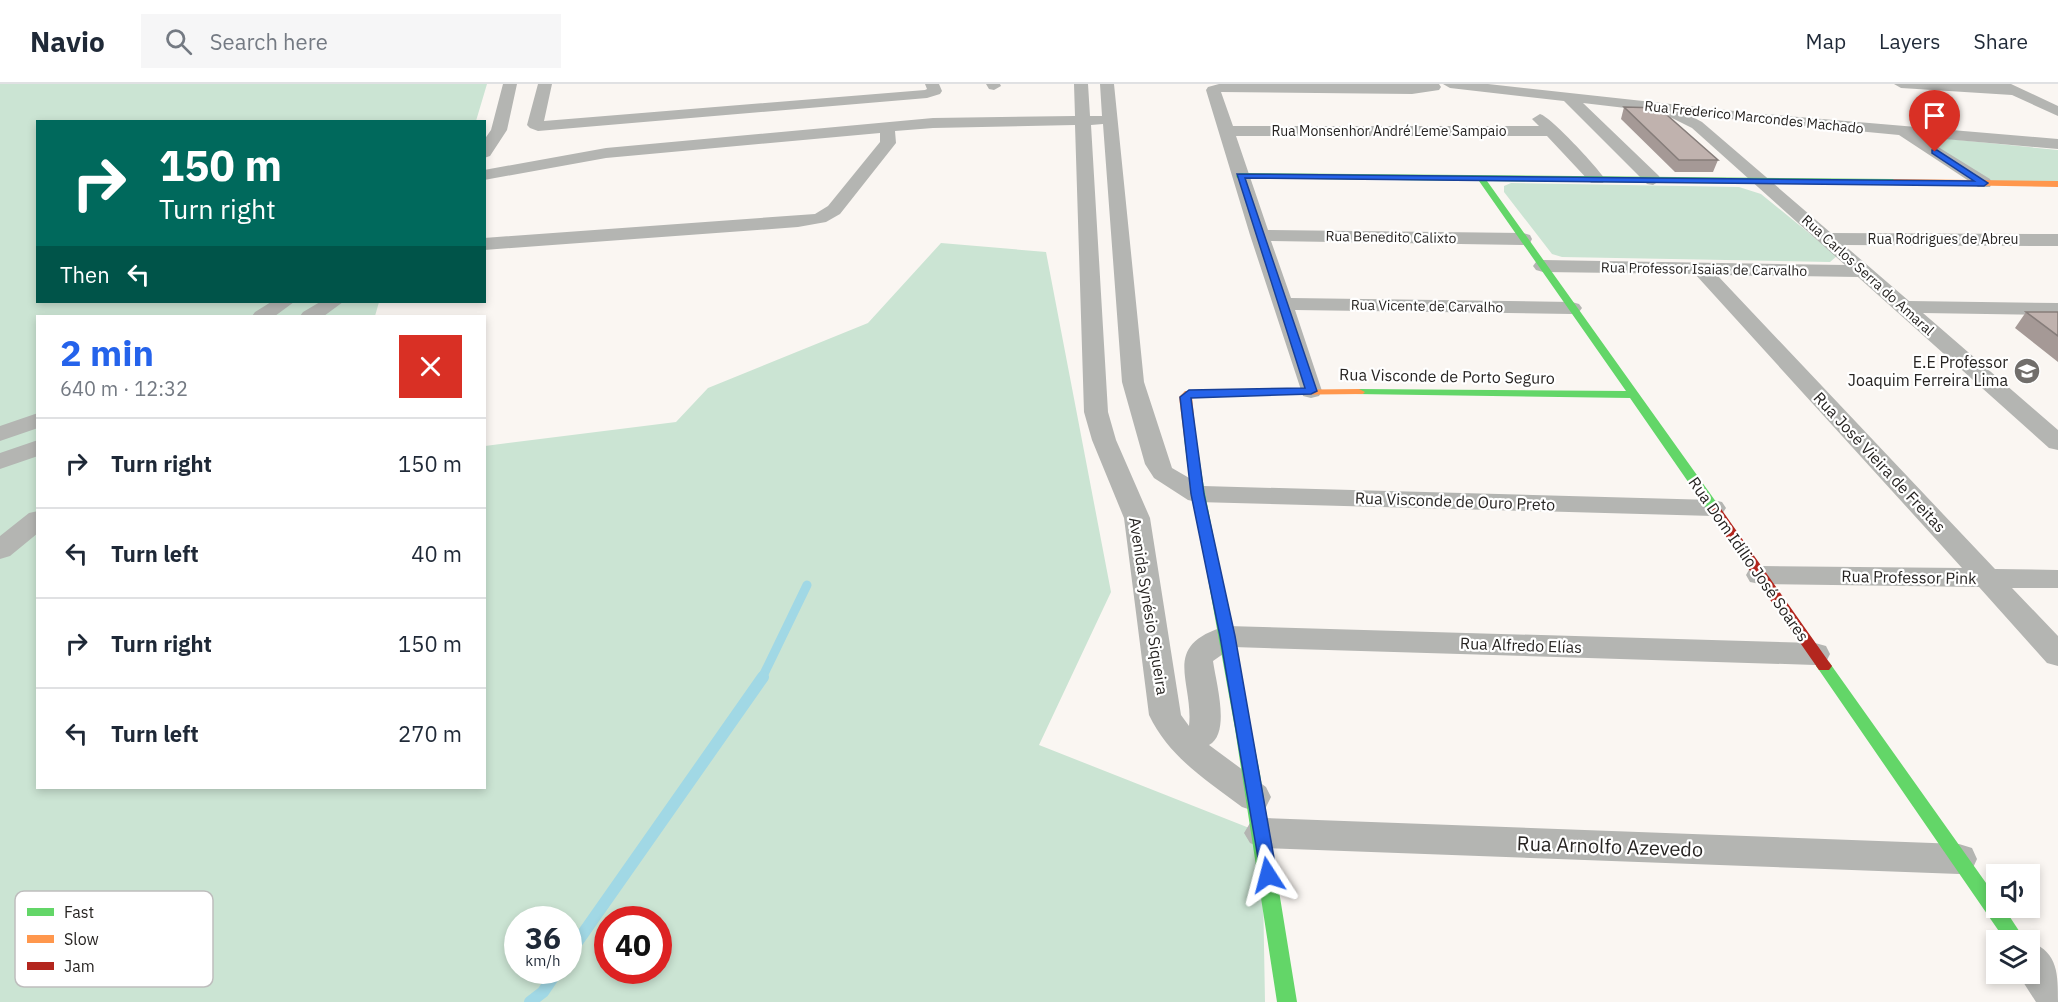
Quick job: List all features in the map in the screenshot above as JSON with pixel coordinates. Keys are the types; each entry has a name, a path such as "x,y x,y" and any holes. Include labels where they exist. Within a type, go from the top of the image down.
{"street":[{"path":"486,150 499,130 510,84"},
{"path":"545,84 535,125 538,126 927,94 935,91 932,84"},
{"path":"819,103 912,93 915,90 912,84"},
{"name":"Avenida Synésio Siqueira","path":"1081,84 1096,412 1104,440 1137,518 1168,725 1185,743 1254,797"},
{"path":"1107,84 1133,382 1157,464 1163,473 1197,494 1227,636 1262,833 1287,1002"},
{"name":"Rua Frederico Marcondes Machado","path":"1450,84 1636,105 2058,144"},
{"path":"1901,84 2015,91"},
{"path":"2000,84 2058,112"},
{"path":"1424,87 1428,110 1444,130"},
{"path":"1311,391 1213,90 1424,87 1475,102"},
{"path":"1509,92 1551,129 1597,180"},
{"path":"1569,98 1653,180"},
{"name":"Rua Carlos Serra do Amaral","path":"1636,105 1677,115 1705,132 2058,443"},
{"path":"1516,116 1551,129"},
{"path":"486,175 606,153 887,128 1006,120 1110,120"},
{"path":"486,244 798,222 820,218 834,210 888,143 887,128"},
{"name":"Rua Monsenhor André Leme Sampaio","path":"1225,131 1551,129"},
{"path":"1705,132 1893,130 1984,183"},
{"path":"1240,176 2058,184"},
{"name":"Rua Dom Idílio José Soares","path":"1481,178 2009,930"},
{"name":"Rua Benedito Calixto","path":"1259,235 1523,239"},
{"name":"Rua Rodrigues de Abreu","path":"1828,239 2058,240"},
{"name":"Rua Professor Isaias de Carvalho","path":"1543,266 1864,271"},
{"name":"Rua José Vieira de Freitas","path":"1701,268 2058,655"},
{"path":"264,315 282,303"},
{"path":"312,315 331,303"},
{"name":"Rua Vicente de Carvalho","path":"1283,304 1572,308"},
{"path":"1905,307 2058,309"},
{"name":"Rua Visconde de Porto Seguro","path":"1197,494 1185,397 1189,393 1311,391 1633,394"},
{"path":"0,434 33,425"},
{"path":"0,462 36,448"},
{"name":"Rua Visconde de Ouro Preto","path":"1197,494 1713,508"},
{"path":"0,550 36,521"},
{"name":"Rua Professor Pink","path":"1760,575 2058,579"},
{"path":"1185,743 1202,734 1206,728 1198,662 1203,652 1227,636"},
{"name":"Rua Alfredo Elías","path":"1227,636 1815,654"},
{"name":"Rua Arnolfo Azevedo","path":"1262,833 1959,859"},
{"path":"2040,974 2058,1000"}],"green space":[{"path":"0,84 487,84 476,120 36,120 36,303 379,303 375,315 36,315 36,789 486,789 486,446 676,422 708,388 868,323 941,243 1046,252 1111,592 1039,745 1262,833 1265,1002 0,1002"},
{"path":"1919,136 2058,150 2058,182 1991,181"},
{"path":"1511,183 1739,187 1761,194 1837,256 1830,262 1562,257 1552,254 1504,192 1504,186"}],"building":[{"path":"1624,107 1659,108 1718,160 1679,160"},
{"path":"2026,312 2058,312 2058,336"}],"waterway":[{"path":"762,678 807,585"},
{"path":"582,935 763,677"},
{"path":"530,1002 543,992 548,984"}],"traffic: fast":[{"path":"1240,176 1894,182"},
{"path":"1481,178 1714,509"},
{"path":"1359,392 1633,395"},
{"path":"1190,437 1197,488 1251,774 1287,1002"},
{"path":"1824,666 2009,930"}],"traffic: slow":[{"path":"1894,182 2058,184"},
{"path":"1190,437 1185,397 1189,393 1359,392"}],"traffic: jam":[{"path":"1714,509 1824,666"}],"place":[{"name":"E.E Professor Joaquim Ferreira Lima","path":"2027,371"}],"route":[{"path":"1268,875 1227,636 1197,494 1185,397 1189,393 1311,391 1240,176 1984,183 1935,152"}]}
